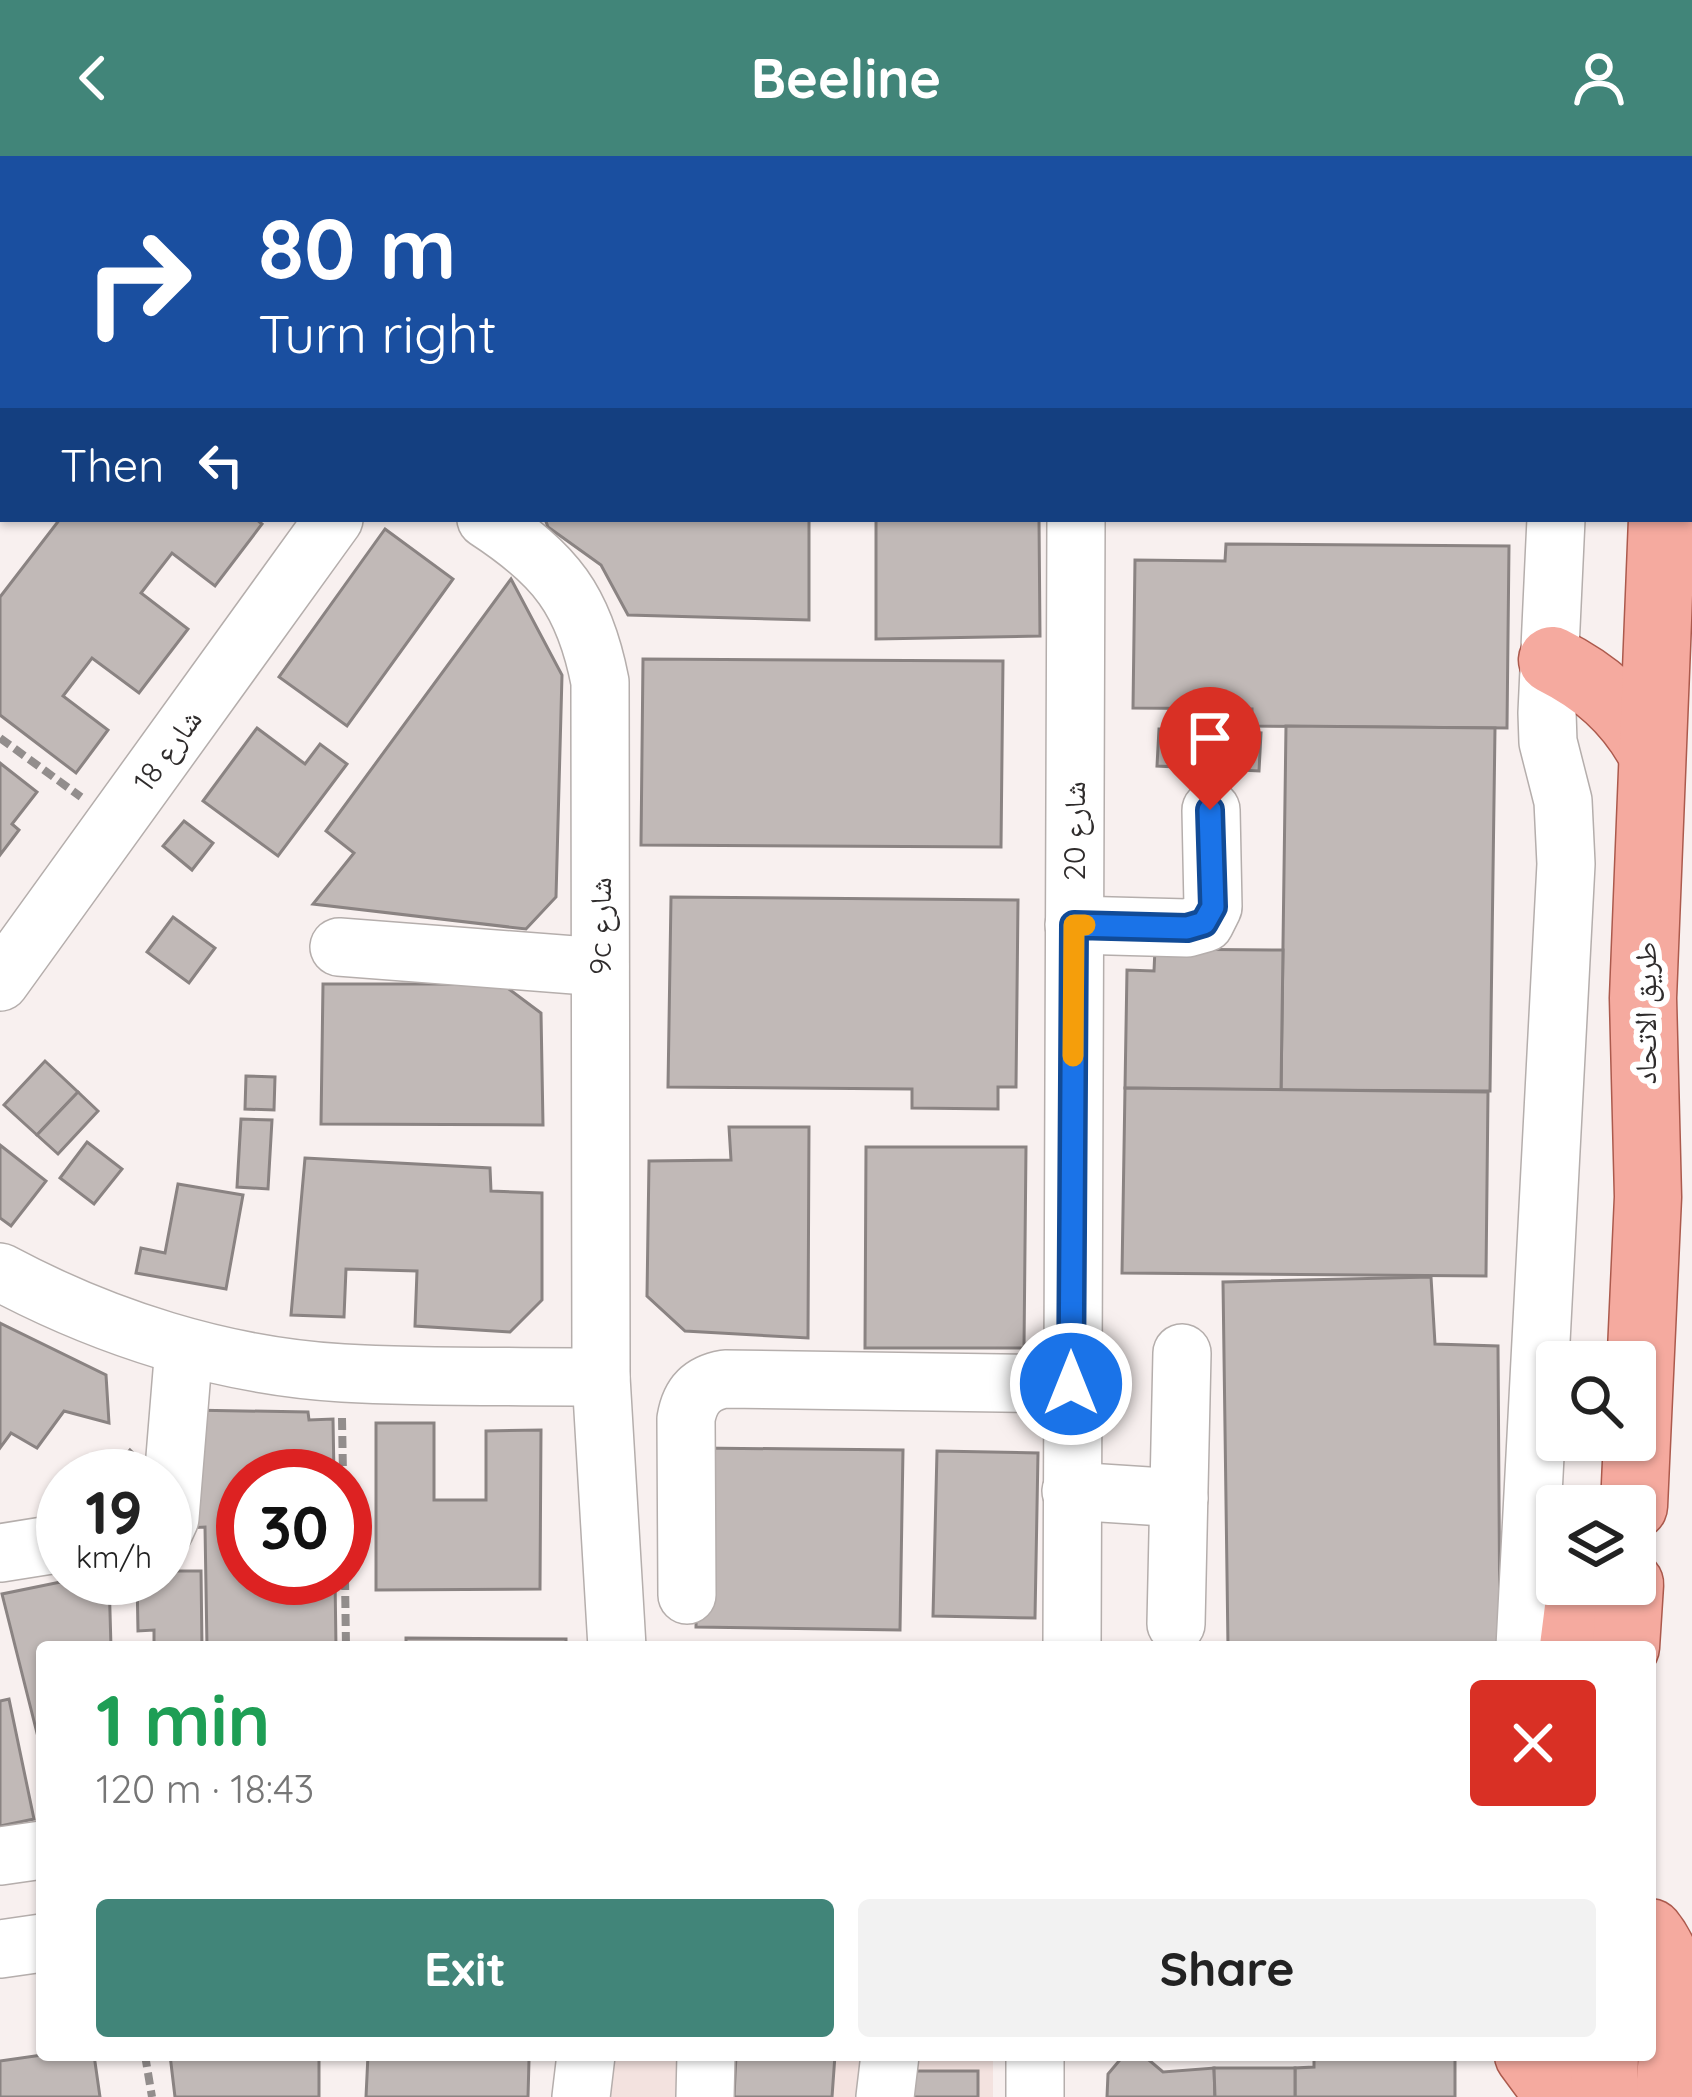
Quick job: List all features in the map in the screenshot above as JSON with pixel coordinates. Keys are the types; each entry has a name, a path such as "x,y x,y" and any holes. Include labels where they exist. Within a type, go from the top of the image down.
{"main road":[{"name":"طريق الاتحاد","path":"1635,1485 1648,1197 1644,1080 1662,522"},
{"path":"1552,660 1600,688 1638,728 1651,752"},
{"path":"1612,1341 1644,1080"},
{"path":"1575,1641 1579,1605"},
{"path":"1627,1641 1629,1605"},
{"path":"1666,1971 1669,2097"},
{"path":"1532,2061 1559,2097"},
{"path":"1604,2097 1605,2061"}],"street":[{"name":"شارع 18","path":"0,982 332,522"},
{"name":"9c شارع","path":"491,522 525,544 577,604 592,642 600,682 601,1377 617,1641"},
{"name":"شارع 20","path":"1072,1641 1076,522"},
{"path":"1525,1641 1566,864 1563,801 1549,742 1556,522"},
{"path":"1074,925 1187,928 1204,923 1213,907 1210,810"},
{"path":"339,947 601,967"},
{"path":"0,1272 110,1323 184,1347 262,1363 341,1373 601,1377"},
{"path":"176,1449 184,1347"},
{"path":"1176,1624 1182,1353"},
{"path":"687,1595 686,1419 694,1396 703,1387 725,1379 1071,1384"},
{"path":"1071,1491 1179,1498"},
{"path":"0,1553 36,1548"},
{"path":"0,1856 36,1851"},
{"path":"0,1949 36,1944"},
{"path":"705,2097 706,2061"},
{"path":"885,2097 889,2061"},
{"path":"1035,2097 1036,2061"}],"path":[{"path":"0,738 115,822"},
{"path":"345,1605 346,1641"},
{"path":"146,2061 152,2097"}],"shaded area":[{"path":"612,2061 993,2061 993,2097 610,2097"}],"building":[{"path":"58,522 262,524 215,586 172,553 141,593 188,629 139,693 92,658 63,696 108,730 76,773 0,715 0,597"},
{"path":"546,522 809,522 809,620 628,615 601,565"},
{"path":"876,522 1039,522 1040,636 876,639"},
{"path":"385,529 453,579 347,726 279,677"},
{"path":"1226,544 1509,546 1507,728 1252,726 1252,709 1133,708 1135,560 1225,561"},
{"path":"511,579 562,675 556,897 526,929 313,904 354,853 326,831"},
{"path":"643,659 1003,661 1001,847 641,845"},
{"path":"1286,726 1495,728 1490,1091 1281,1090"},
{"path":"257,728 305,764 320,744 347,764 278,856 203,801"},
{"path":"1159,729 1261,733 1259,771 1157,766"},
{"path":"0,763 37,792 12,824 19,830 0,855"},
{"path":"184,821 213,843 192,870 163,846"},
{"path":"671,897 1018,900 1016,1087 998,1087 998,1109 912,1108 912,1089 668,1087"},
{"path":"173,917 215,948 189,983 147,952"},
{"path":"1155,949 1283,950 1281,1090 1125,1088 1127,970 1154,971"},
{"path":"323,984 502,984 541,1013 543,1125 321,1124"},
{"path":"45,1061 78,1092 37,1135 4,1105"},
{"path":"246,1076 275,1077 274,1110 245,1109"},
{"path":"1125,1088 1488,1092 1486,1276 1122,1273"},
{"path":"78,1092 98,1111 58,1154 37,1135"},
{"path":"241,1119 272,1120 268,1189 237,1187"},
{"path":"729,1127 809,1127 808,1338 685,1331 647,1296 649,1161 731,1160"},
{"path":"87,1142 122,1169 94,1204 60,1178"},
{"path":"0,1145 46,1181 11,1226 0,1218"},
{"path":"866,1147 1026,1147 1024,1348 865,1348"},
{"path":"305,1158 490,1168 491,1191 542,1193 542,1300 510,1332 415,1326 417,1271 346,1269 344,1317 291,1315"},
{"path":"178,1184 243,1195 226,1289 136,1273 141,1248 165,1253"},
{"path":"1431,1277 1435,1344 1498,1346 1500,1641 1228,1641 1223,1282"},
{"path":"0,1323 106,1375 109,1423 64,1411 37,1448 11,1433 0,1448"},
{"path":"189,1410 308,1412 309,1420 333,1419 334,1449 216,1449 216,1605 335,1605 336,1641 207,1641 205,1527 192,1528"},
{"path":"376,1423 434,1423 434,1500 486,1500 486,1431 541,1430 540,1589 376,1590"},
{"path":"699,1448 903,1450 900,1630 696,1627"},
{"path":"937,1451 1038,1453 1035,1618 933,1616"},
{"path":"192,1571 201,1571 202,1641 154,1641 154,1630 138,1631 138,1605 192,1605"},
{"path":"36,1587 36,1605 110,1605 111,1641 36,1641 36,1729 2,1594"},
{"path":"406,1638 566,1639 566,1641"},
{"path":"9,1699 34,1819 0,1826 0,1701"},
{"path":"36,2056 36,2061 95,2061 100,2097 0,2097 0,2061"},
{"path":"171,2061 319,2061 319,2097 175,2097"},
{"path":"368,2061 529,2061 528,2097 366,2097"},
{"path":"736,2061 835,2061 832,2097 734,2097"},
{"path":"1119,2061 1150,2061 1163,2072 1214,2068 1215,2097 1107,2097 1108,2074"},
{"path":"1314,2061 1455,2061 1455,2097 1295,2097 1295,2068 1314,2067"},
{"path":"1214,2068 1295,2068 1295,2097 1215,2097"},
{"path":"906,2071 978,2071 978,2097 899,2097"}],"slow traffic":[{"path":"1073,1056 1074,925 1085,925"}],"route":[{"path":"1071,1384 1074,925 1187,928 1204,923 1213,907 1210,810"}]}
